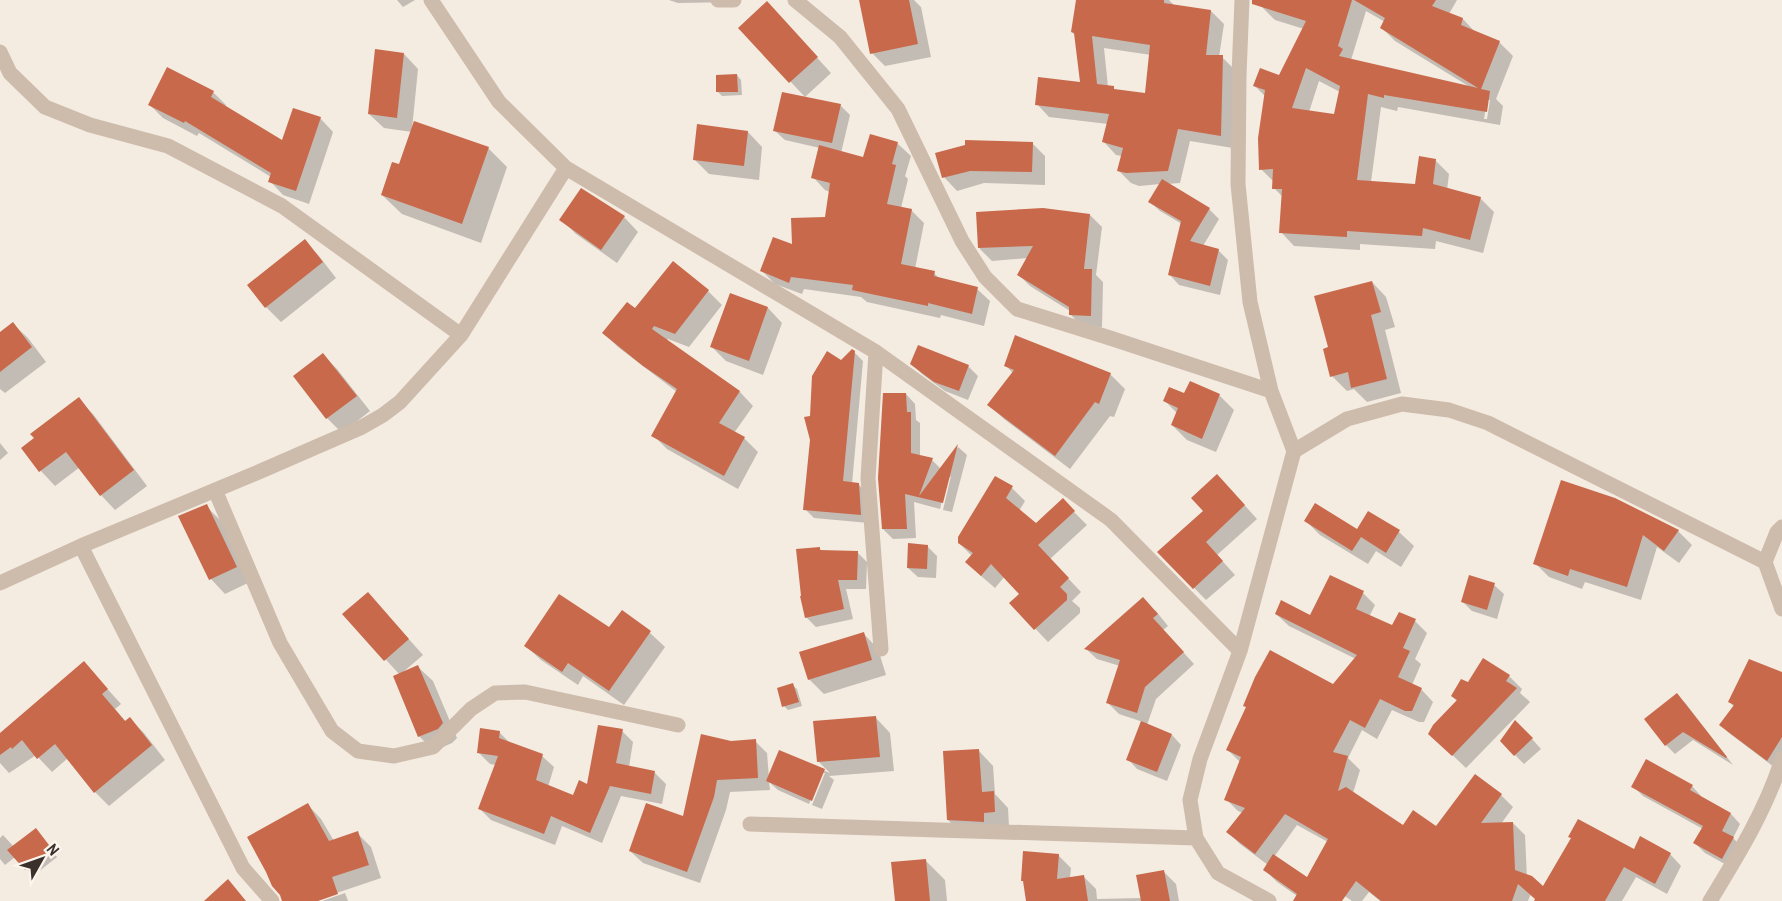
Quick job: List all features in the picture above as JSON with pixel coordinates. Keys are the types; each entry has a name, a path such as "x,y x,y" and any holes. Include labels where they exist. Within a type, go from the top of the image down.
{"street":[{"path":"431,0 500,102 566,168 876,352 1111,520 1240,651"},
{"path":"718,0 734,0"},
{"path":"795,0 840,37 898,109 962,241 985,277 1017,309 1271,391"},
{"path":"1242,0 1238,184 1250,302 1271,391 1294,451 1240,651 1200,759 1190,800 1196,838 1218,873 1269,901"},
{"path":"0,52 10,73 45,107 90,125 168,146 282,206 461,335"},
{"path":"0,583 81,546 362,427 383,415 400,402 461,335 566,168"},
{"path":"876,352 867,478 881,649"},
{"path":"1294,451 1347,419 1402,404 1449,410 1488,423 1765,562"},
{"path":"215,490 280,643 332,731 358,751 394,756 434,747 471,709 495,693 525,692 678,725"},
{"path":"1782,527 1777,532 1765,562 1782,609"},
{"path":"81,546 243,868 272,901"},
{"path":"1710,901 1754,825 1773,787 1782,759"},
{"path":"750,824 1196,838"}],"building":[{"path":"859,0 909,0 918,44 870,54"},
{"path":"1076,0 1164,0 1164,3 1211,10 1206,55 1223,55 1221,136 1178,129 1168,171 1126,173 1117,171 1123,148 1102,142 1109,114 1035,105 1038,77 1080,82 1074,33 1071,32","holes":["1092,36 1150,45 1145,93 1097,84"]},
{"path":"1252,0 1352,0 1338,46 1343,49 1339,56 1478,88 1380,28 1385,18 1354,0 1436,0 1432,6 1463,18 1461,25 1500,41 1481,89 1490,91 1487,112 1368,94 1357,180 1415,184 1419,156 1436,159 1433,184 1481,197 1470,240 1423,228 1422,236 1347,231 1347,237 1279,233 1282,189 1272,189 1273,169 1259,170 1258,138 1265,90 1253,86 1260,68 1279,75 1306,21 1252,4","holes":["1306,68 1340,86 1334,114 1292,108"]},
{"path":"767,1 818,57 789,83 738,28"},
{"path":"375,49 404,53 397,118 368,114"},
{"path":"167,67 214,91 211,97 282,140 293,108 321,117 296,191 268,182 271,173 185,121 184,123 148,105"},
{"path":"737,74 738,92 716,92 716,75"},
{"path":"782,92 841,104 832,143 773,131"},
{"path":"414,121 489,147 462,224 381,195 392,162 399,164"},
{"path":"697,124 748,131 744,166 693,160"},
{"path":"870,134 898,142 892,164 896,165 887,204 912,209 901,264 935,271 934,276 978,287 972,314 928,303 928,306 852,290 853,285 791,277 789,283 760,271 773,237 792,244 791,218 825,217 830,183 811,178 819,145 863,157"},
{"path":"965,140 1033,142 1032,172 970,171 942,178 935,153 965,145"},
{"path":"1162,179 1210,208 1190,241 1219,249 1210,286 1168,275 1181,221 1148,202"},
{"path":"581,188 625,216 601,250 559,220"},
{"path":"1043,208 1090,214 1084,269 1092,269 1091,316 1069,315 1069,307 1017,275 1033,246 978,248 976,212"},
{"path":"305,239 323,262 265,308 247,285"},
{"path":"673,261 709,290 675,334 654,326 652,329 740,391 719,423 745,437 724,476 651,436 677,389 643,366 602,333 627,302 635,308"},
{"path":"1372,281 1381,312 1371,315 1387,379 1351,388 1348,372 1330,377 1323,349 1328,347 1314,296"},
{"path":"730,293 768,307 749,361 710,347"},
{"path":"13,322 32,347 0,372 0,332"},
{"path":"1015,335 1111,373 1099,404 1095,402 1055,456 987,405 1014,370 1004,366"},
{"path":"918,345 969,365 959,391 934,382 910,364"},
{"path":"852,349 855,351 843,481 859,483 861,515 803,510 810,440 804,417 810,416 812,376 827,351 841,360"},
{"path":"323,353 357,396 326,419 293,376"},
{"path":"1190,381 1220,394 1202,439 1171,425 1178,408 1163,401 1169,387 1184,393"},
{"path":"883,393 906,393 907,412 911,412 911,453 933,458 919,496 958,444 943,503 905,494 907,529 882,529 878,478"},
{"path":"79,397 134,470 100,496 66,452 39,472 21,448 34,438 30,434"},
{"path":"1217,474 1245,505 1206,542 1223,561 1193,589 1157,552 1203,511 1191,498"},
{"path":"995,476 1013,486 1006,498 1036,523 1063,498 1075,511 1038,545 1069,578 1060,587 1067,594 1067,600 1034,630 1009,603 1019,594 991,564 981,576 965,562 973,553 958,543 958,537"},
{"path":"1561,480 1615,498 1679,530 1664,551 1643,535 1627,587 1570,569 1568,576 1533,564"},
{"path":"1315,503 1357,529 1368,511 1400,530 1386,553 1361,537 1352,551 1304,521"},
{"path":"207,504 237,567 209,580 178,516"},
{"path":"908,543 928,545 927,569 907,568"},
{"path":"820,547 820,550 858,551 857,580 838,580 844,609 805,618 800,596 796,549"},
{"path":"1330,575 1364,591 1356,609 1392,625 1399,612 1416,619 1403,648 1410,651 1398,677 1422,688 1412,711 1405,711 1380,699 1365,728 1350,720 1333,752 1348,756 1338,791 1346,787 1403,825 1413,810 1436,826 1475,774 1502,794 1481,823 1513,822 1515,870 1532,876 1543,886 1571,838 1568,837 1578,819 1634,849 1640,836 1671,853 1655,884 1624,867 1605,901 1534,901 1535,899 1518,884 1512,901 1381,901 1356,881 1342,901 1293,901 1297,894 1263,870 1273,854 1307,877 1328,839 1285,814 1255,854 1226,832 1245,808 1224,800 1241,757 1226,750 1246,707 1243,706 1255,677 1270,650 1333,684 1357,655 1275,614 1281,600 1310,615"},
{"path":"1469,575 1495,583 1487,610 1461,602"},
{"path":"368,592 409,639 384,661 342,614"},
{"path":"559,594 609,627 622,610 651,631 609,691 568,663 562,672 524,646"},
{"path":"1143,597 1158,614 1153,618 1184,652 1145,687 1137,713 1106,703 1120,660 1084,649"},
{"path":"864,632 872,660 808,680 799,652"},
{"path":"1483,658 1510,675 1506,681 1517,688 1452,756 1428,734 1433,725 1457,700 1451,696 1461,679 1468,682"},
{"path":"1749,659 1782,672 1782,737 1767,761 1719,725 1734,705 1728,702"},
{"path":"84,661 108,689 102,694 125,721 130,717 152,745 94,793 55,744 37,759 22,740 12,749 11,747 0,755 0,733"},
{"path":"418,665 443,723 438,729 418,737 393,676"},
{"path":"793,683 799,702 782,707 777,688"},
{"path":"1677,693 1726,758 1683,732 1665,746 1644,719"},
{"path":"876,716 880,757 817,762 813,721"},
{"path":"1515,720 1533,738 1514,756 1500,741"},
{"path":"1141,721 1172,734 1157,772 1126,760"},
{"path":"598,725 623,729 616,763 655,771 651,794 610,786 590,833 551,816 544,834 478,809 498,756 477,753 480,728 500,731 499,738 543,754 536,780 573,795 579,780 587,784"},
{"path":"701,734 731,741 756,739 758,778 717,780 714,797 687,872 629,851 646,803 683,816"},
{"path":"979,749 982,792 994,791 995,812 984,813 984,822 947,820 943,751"},
{"path":"779,750 825,769 812,801 766,781"},
{"path":"1646,759 1693,785 1690,790 1731,813 1722,831 1734,837 1722,859 1693,843 1703,826 1631,787"},
{"path":"308,803 329,841 358,831 369,865 332,877 338,894 318,901 282,901 247,837"},
{"path":"36,828 52,849 25,870 7,850"},
{"path":"1023,851 1059,854 1057,879 1084,875 1088,901 1026,901 1023,881 1021,881"},
{"path":"926,859 930,901 895,901 891,862"},
{"path":"1164,870 1170,901 1141,901 1136,875"},
{"path":"228,879 246,901 204,901"}]}
